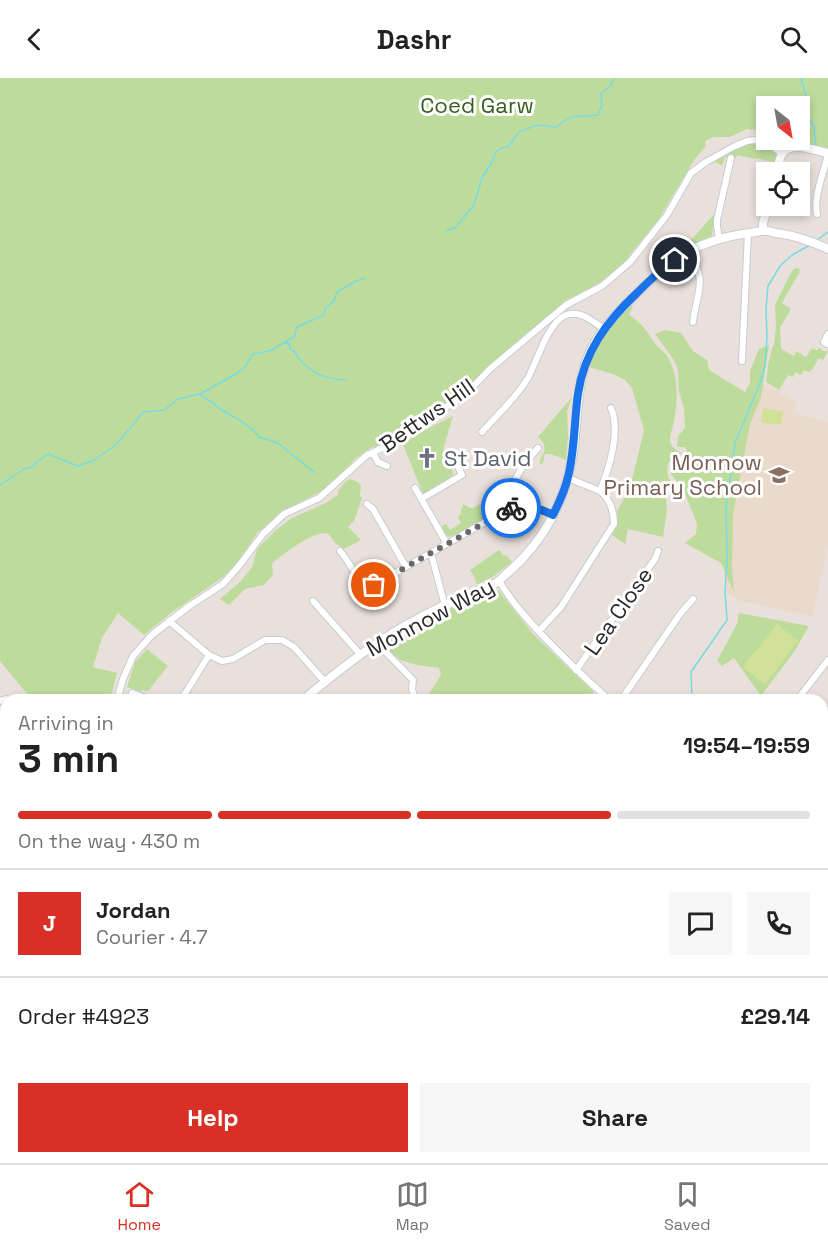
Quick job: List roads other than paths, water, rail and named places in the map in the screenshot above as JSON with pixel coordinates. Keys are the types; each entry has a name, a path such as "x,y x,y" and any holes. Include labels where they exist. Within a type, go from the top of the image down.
{"street":[{"name":"Bettws Hill","path":"119,694 133,656 153,634 223,584 263,534 284,514 320,498 367,455 396,442 428,418 464,396 490,369 566,305 602,286 630,262 667,215 691,173 706,162 747,141 768,142 782,154"},
{"path":"779,162 782,154 789,148 796,147 828,154 816,200 818,214"},
{"path":"720,238 717,220 731,158"},
{"path":"763,231 766,216"},
{"name":"Monnow Way","path":"310,694 360,654 408,624 499,581 532,548 553,515 568,478 573,453 578,392 592,347 618,310 667,266 689,251 720,238 763,231 789,234 828,249"},
{"path":"742,361 748,234"},
{"path":"689,251 701,279 693,322"},
{"path":"482,432 524,384 556,322 574,313 584,315 604,329"},
{"path":"828,334 824,342 828,344"},
{"path":"600,491 612,453 615,433 614,415 611,408"},
{"path":"512,507 510,499 520,468 538,448"},
{"path":"373,453 378,462 387,466"},
{"path":"421,499 462,475 458,466"},
{"path":"539,631 561,607 614,524 614,513 609,501 600,491 568,478"},
{"path":"415,488 447,544"},
{"path":"367,504 373,509 406,567"},
{"path":"340,551 363,585 369,586 512,507 532,506 553,515"},
{"name":"Lea Close","path":"576,670 655,559 658,551"},
{"path":"431,553 445,606"},
{"path":"499,581 520,612 600,694"},
{"path":"625,694 693,598"},
{"path":"313,602 360,654"},
{"path":"169,621 209,655 222,661 233,659 265,640 282,640 294,647 325,682"},
{"path":"377,643 413,680 413,694"},
{"path":"185,694 209,655"},
{"path":"802,694 828,660"}],"waterway":[{"path":"446,231 456,227 474,205 482,178 496,152 508,147 519,132 534,126 556,127 571,117 598,115 602,105 601,94 611,85 614,78"},
{"path":"801,78 808,117 814,126 816,145"},
{"path":"817,240 828,232"},
{"path":"692,694 691,672 727,620 726,506 735,443 765,366 768,286 780,266 792,255 810,245"},
{"path":"0,485 24,469 32,467 48,454 78,466 94,460 117,444 143,412 164,410 178,399 200,394 236,374 245,367 253,354 270,351 294,337 297,327 324,315 325,308 334,301 337,292 365,278"},
{"path":"286,343 302,362 314,371 329,378 346,380"},
{"path":"201,395 246,425 259,437 278,443 315,473"}],"place":[{"name":"St David","path":"427,458"},
{"name":"Monnow Primary School","path":"779,475"}],"park label":[{"name":"Coed Garw","path":"477,105"}]}
